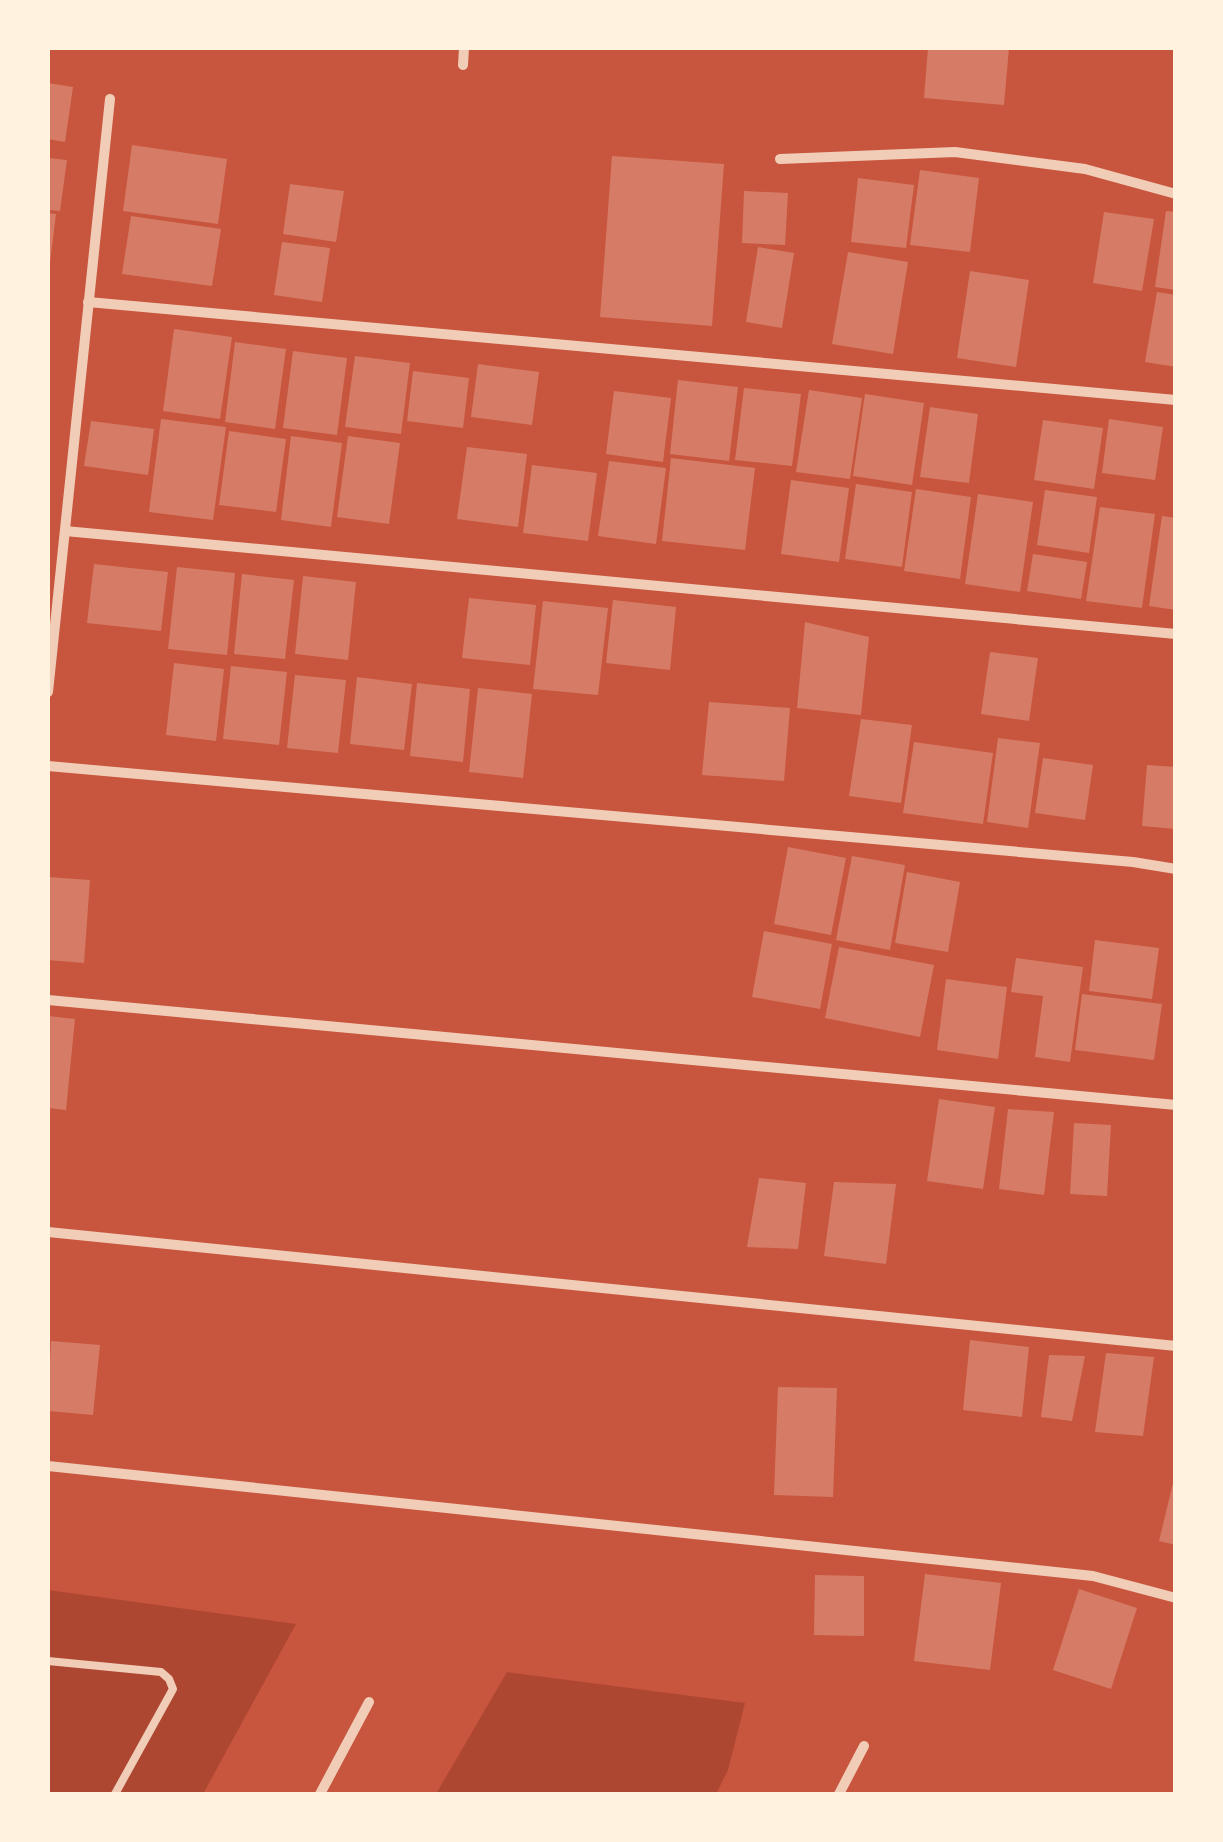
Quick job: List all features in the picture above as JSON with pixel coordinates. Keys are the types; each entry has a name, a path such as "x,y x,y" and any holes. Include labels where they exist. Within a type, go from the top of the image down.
{"street":[{"path":"463,66 464,48"},
{"path":"48,692 110,99"},
{"path":"780,159 955,152 1084,169 1176,194"},
{"path":"88,302 1176,400"},
{"path":"64,531 1176,634"},
{"path":"48,766 1133,862 1176,869"},
{"path":"48,1000 1176,1105"},
{"path":"48,1232 1176,1346"},
{"path":"48,1466 1092,1576 1176,1598"},
{"path":"320,1794 369,1702"},
{"path":"840,1794 864,1746"}],"lane":[{"path":"48,1661 161,1672 169,1679 172,1689 114,1794"}],"shaded area":[{"path":"48,1590 296,1624 203,1794 48,1794"},
{"path":"507,1672 745,1703 728,1770 716,1794 436,1794"}],"building":[{"path":"928,48 1009,48 1004,105 924,98"},
{"path":"48,83 73,87 65,142 48,139"},
{"path":"132,145 227,159 218,224 123,211"},
{"path":"612,156 724,164 712,326 600,317"},
{"path":"48,158 67,160 60,211 48,210"},
{"path":"920,170 979,178 970,252 910,245"},
{"path":"858,178 914,185 906,248 851,242"},
{"path":"290,184 344,191 336,242 283,234"},
{"path":"744,191 788,193 785,245 742,243"},
{"path":"1166,211 1176,212 1176,290 1155,287"},
{"path":"1104,212 1154,219 1142,291 1093,283"},
{"path":"48,213 56,214 50,263 48,263"},
{"path":"131,216 221,229 212,286 122,274"},
{"path":"282,242 330,248 322,302 274,295"},
{"path":"758,247 794,253 782,328 746,322"},
{"path":"848,252 908,262 893,354 832,344"},
{"path":"970,271 1029,280 1016,367 957,358"},
{"path":"1157,292 1176,295 1176,367 1145,362"},
{"path":"174,329 232,337 220,419 163,411"},
{"path":"235,342 286,349 275,429 225,422"},
{"path":"293,351 347,358 337,435 283,428"},
{"path":"355,356 410,363 401,434 345,427"},
{"path":"478,364 539,372 532,425 471,417"},
{"path":"413,371 469,378 463,428 407,421"},
{"path":"678,380 738,387 729,461 670,454"},
{"path":"744,388 801,394 792,466 735,460"},
{"path":"809,390 862,398 850,479 796,472"},
{"path":"614,391 671,398 663,462 606,454"},
{"path":"865,394 924,403 912,485 853,476"},
{"path":"930,407 978,414 969,483 920,477"},
{"path":"161,419 226,427 213,520 149,512"},
{"path":"1109,419 1163,427 1155,480 1102,473"},
{"path":"1043,420 1103,428 1094,489 1034,480"},
{"path":"91,421 154,429 148,475 84,466"},
{"path":"229,431 286,439 276,512 219,505"},
{"path":"291,436 342,443 331,527 281,520"},
{"path":"348,436 400,443 389,524 337,517"},
{"path":"467,447 527,454 518,527 457,519"},
{"path":"671,458 755,468 745,550 662,541"},
{"path":"609,461 666,468 656,544 598,536"},
{"path":"532,465 597,473 588,541 523,533"},
{"path":"791,480 849,488 839,562 781,554"},
{"path":"856,484 912,492 902,567 845,559"},
{"path":"916,489 971,497 960,579 904,571"},
{"path":"1045,490 1097,497 1089,553 1037,545"},
{"path":"978,494 1033,502 1020,592 965,584"},
{"path":"1100,507 1155,514 1142,608 1086,601"},
{"path":"1162,516 1176,518 1176,610 1149,606"},
{"path":"1033,554 1087,562 1081,599 1027,591"},
{"path":"94,564 168,572 161,631 87,623"},
{"path":"177,567 235,573 227,655 168,649"},
{"path":"242,574 294,580 285,659 234,654"},
{"path":"303,576 356,582 348,660 295,654"},
{"path":"469,598 536,605 530,665 462,658"},
{"path":"613,600 676,607 670,670 606,663"},
{"path":"543,601 608,608 598,695 533,689"},
{"path":"805,622 869,637 861,715 797,708"},
{"path":"990,652 1038,658 1029,721 981,714"},
{"path":"174,663 224,669 216,741 166,735"},
{"path":"231,666 287,672 279,745 223,739"},
{"path":"295,675 346,680 338,753 287,748"},
{"path":"357,677 412,684 404,750 350,744"},
{"path":"417,683 470,689 463,762 410,756"},
{"path":"478,688 532,694 523,778 469,772"},
{"path":"709,702 790,708 784,781 702,775"},
{"path":"861,719 912,725 901,803 849,796"},
{"path":"998,738 1040,743 1028,828 987,822"},
{"path":"914,742 993,753 983,824 903,813"},
{"path":"1043,758 1093,765 1085,820 1035,813"},
{"path":"1147,765 1176,767 1176,829 1142,826"},
{"path":"788,847 846,858 831,935 774,924"},
{"path":"852,856 905,865 890,950 836,940"},
{"path":"907,872 960,882 948,952 895,943"},
{"path":"48,877 90,880 84,963 48,960"},
{"path":"764,931 832,944 820,1009 752,997"},
{"path":"1095,940 1159,948 1152,999 1089,991"},
{"path":"839,947 934,965 920,1037 825,1018"},
{"path":"1016,958 1083,967 1070,1062 1035,1057 1043,996 1011,992"},
{"path":"946,979 1007,987 998,1059 937,1050"},
{"path":"1082,994 1162,1004 1154,1060 1075,1050"},
{"path":"48,1016 75,1019 66,1110 48,1108"},
{"path":"939,1099 995,1107 983,1189 927,1181"},
{"path":"1008,1109 1054,1112 1044,1195 999,1189"},
{"path":"1074,1123 1111,1125 1107,1196 1070,1194"},
{"path":"759,1178 806,1183 798,1249 747,1247"},
{"path":"834,1182 896,1184 886,1264 824,1256"},
{"path":"970,1340 1029,1347 1022,1417 963,1410"},
{"path":"51,1341 100,1345 93,1415 48,1411"},
{"path":"1106,1353 1154,1357 1143,1436 1095,1432"},
{"path":"1049,1355 1085,1356 1072,1421 1041,1417"},
{"path":"778,1387 837,1388 833,1497 774,1495"},
{"path":"1176,1479 1176,1545 1159,1541"},
{"path":"925,1574 1001,1583 990,1670 914,1661"},
{"path":"815,1575 864,1576 864,1636 814,1635"},
{"path":"1079,1589 1137,1608 1111,1689 1053,1670"}]}
